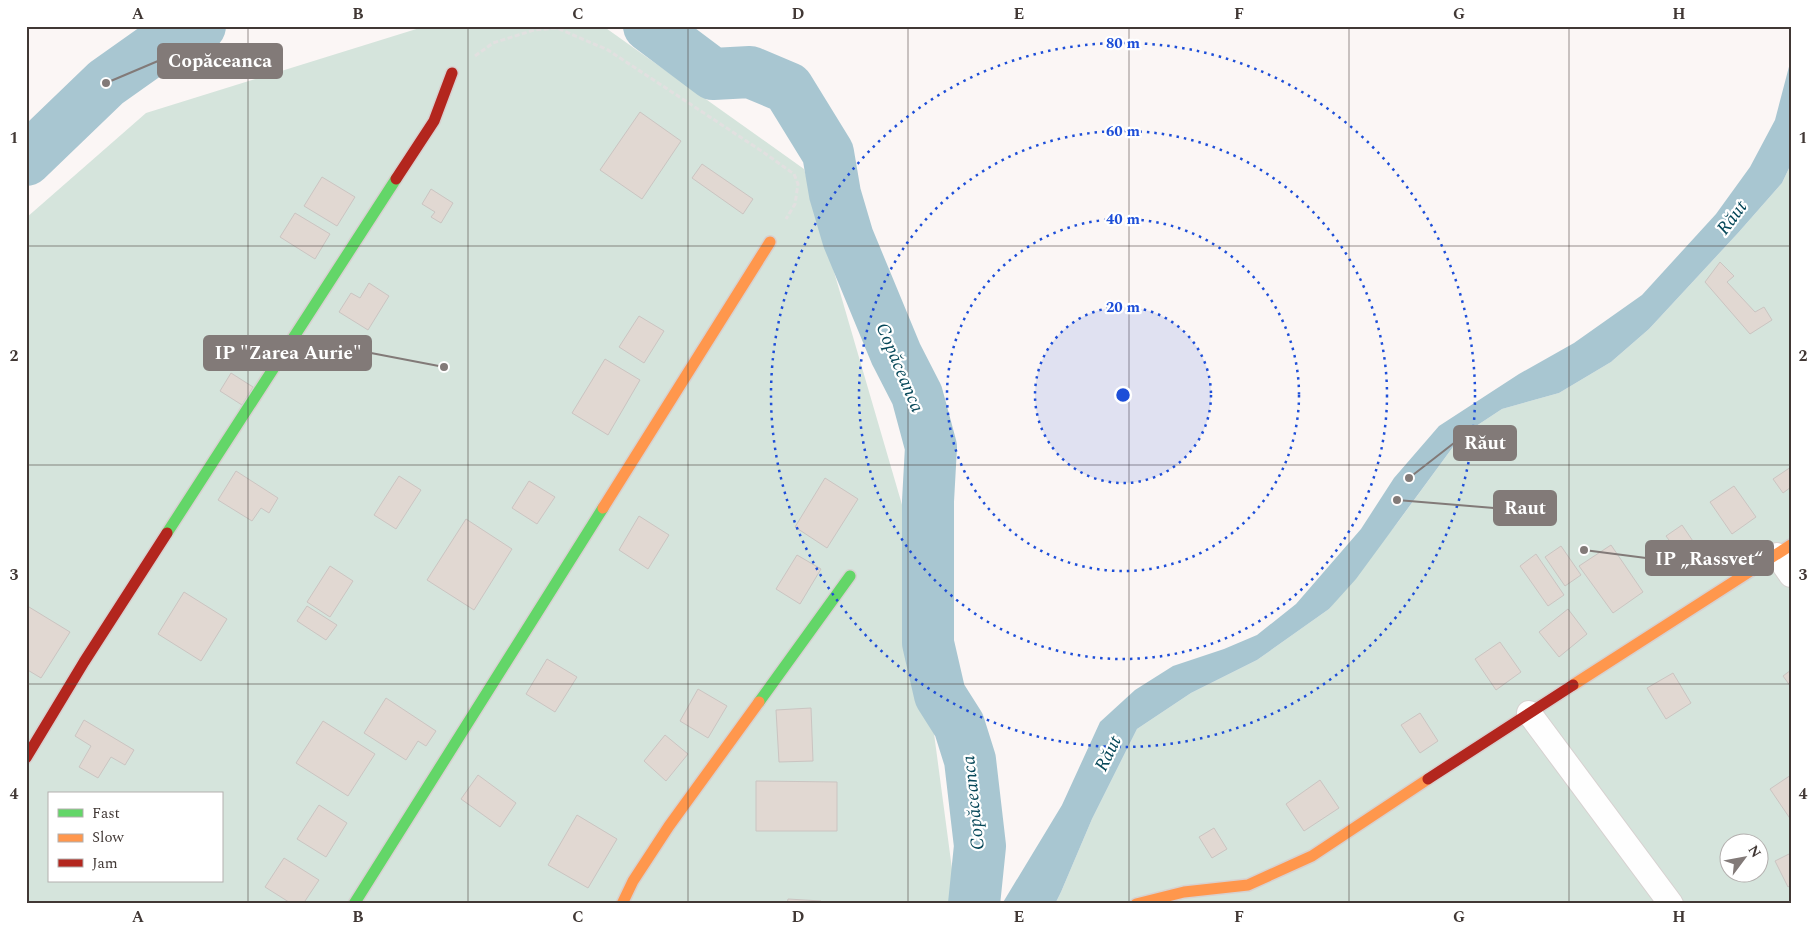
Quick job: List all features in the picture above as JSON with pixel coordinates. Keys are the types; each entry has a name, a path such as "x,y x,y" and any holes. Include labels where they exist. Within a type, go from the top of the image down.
{"street":[{"path":"26,758 84,662 434,121 452,73"},
{"path":"354,904 770,242"},
{"path":"1136,904 1184,892 1248,885 1312,856 1529,713 1784,550 1791,575"},
{"path":"622,904 633,881 669,826 850,576"},
{"path":"1529,713 1671,904"}],"path":[{"path":"452,73 493,43 534,30 557,28 608,50 794,174 798,184 796,204 770,242"}],"shaded area":[{"path":"426,26 603,26 804,169 905,515 954,884 953,904 26,904 26,218 146,113"},
{"path":"1791,164 1791,904 1055,904 1092,819 1137,729 1191,693 1257,660 1329,609 1398,522 1461,436 1502,409 1559,393 1611,362 1649,329 1782,183"}],"water":[{"path":"1791,59 1791,164 1782,183 1649,329 1611,362 1559,393 1502,409 1461,436 1356,579 1329,609 1257,660 1191,693 1137,729 1092,819 1055,904 1002,904 1062,805 1100,722 1135,690 1173,666 1224,649 1257,635 1296,604 1361,529 1394,478 1439,426 1519,374 1574,343 1642,295 1716,214 1750,167 1775,120"}],"building":[{"path":"640,112 681,141 642,199 600,170"},
{"path":"702,164 753,199 743,214 692,178"},
{"path":"322,177 355,197 337,226 304,206"},
{"path":"431,189 453,203 441,223 431,217 435,212 422,204"},
{"path":"295,213 330,234 315,259 280,237"},
{"path":"1720,262 1734,276 1727,282 1755,312 1764,307 1772,320 1750,334 1705,282"},
{"path":"369,283 389,296 368,330 339,312 351,293 360,298"},
{"path":"639,316 664,331 644,363 619,347"},
{"path":"605,359 640,380 608,435 572,413"},
{"path":"231,373 253,387 242,405 220,391"},
{"path":"1791,467 1791,487 1783,493 1773,479"},
{"path":"236,471 278,498 269,513 261,508 252,521 218,500"},
{"path":"399,476 421,490 396,529 374,515"},
{"path":"825,478 858,499 827,548 795,527"},
{"path":"529,481 555,497 537,524 512,508"},
{"path":"1734,486 1756,517 1732,534 1710,502"},
{"path":"639,516 669,535 648,569 619,550"},
{"path":"466,519 512,549 474,610 427,580"},
{"path":"1682,525 1701,553 1686,563 1666,536"},
{"path":"1611,545 1643,592 1613,613 1579,566"},
{"path":"1561,546 1581,575 1565,586 1545,557"},
{"path":"1536,554 1564,595 1548,606 1520,566"},
{"path":"797,555 821,569 800,604 776,589"},
{"path":"330,566 353,581 330,617 307,602"},
{"path":"184,592 227,619 201,661 158,634"},
{"path":"307,606 337,625 326,640 297,621"},
{"path":"29,607 70,632 41,678 26,669 26,612"},
{"path":"1568,609 1587,634 1559,657 1539,632"},
{"path":"1500,642 1521,672 1496,690 1475,659"},
{"path":"547,659 577,677 555,712 526,694"},
{"path":"1791,670 1791,687 1783,676"},
{"path":"1673,673 1691,703 1666,719 1647,688"},
{"path":"698,689 727,706 708,738 680,721"},
{"path":"386,698 436,731 426,746 418,741 406,760 364,733"},
{"path":"811,708 813,761 779,762 776,710"},
{"path":"1420,713 1438,741 1420,753 1401,725"},
{"path":"84,720 134,750 125,765 111,757 98,778 79,767 91,746 75,736"},
{"path":"323,721 375,754 348,796 296,763"},
{"path":"665,735 688,754 666,781 644,761"},
{"path":"478,775 516,803 500,827 461,799"},
{"path":"1791,775 1791,820 1770,789"},
{"path":"1320,780 1339,808 1304,831 1286,804"},
{"path":"756,781 837,782 837,831 756,831"},
{"path":"319,805 347,823 326,857 297,839"},
{"path":"577,815 617,839 588,888 548,865"},
{"path":"1214,828 1227,849 1212,858 1199,837"},
{"path":"1791,853 1791,885 1788,887 1775,861"},
{"path":"284,858 319,880 303,904 292,904 265,887"},
{"path":"788,899 821,901 821,904 787,904"}],"waterway":[{"name":"Copăceanca","path":"26,160 106,83 154,49 200,26"},
{"name":"Copăceanca","path":"649,26 713,74 750,72 788,88 828,153 835,194 848,238 896,354 917,395 931,447 928,501 928,643 940,695 959,725 970,760 980,846 974,904"}],"traffic: fast":[{"path":"167,533 396,179"},
{"path":"354,904 603,508"},
{"path":"759,702 850,576"}],"traffic: slow":[{"path":"603,508 770,242"},
{"path":"1573,685 1791,545"},
{"path":"622,904 633,881 669,826 759,702"},
{"path":"1136,904 1184,892 1248,885 1312,856 1428,779"}],"traffic: jam":[{"path":"396,179 434,121 452,73"},
{"path":"26,758 84,662 167,533"},
{"path":"1428,779 1573,685"}],"place":[{"name":"Copăceanca","path":"106,83"},
{"name":"IP \"Zarea Aurie\"","path":"444,367"},
{"name":"Răut","path":"1409,478"},
{"name":"Raut","path":"1397,500"},
{"name":"IP „Rassvet“","path":"1584,550"}]}
